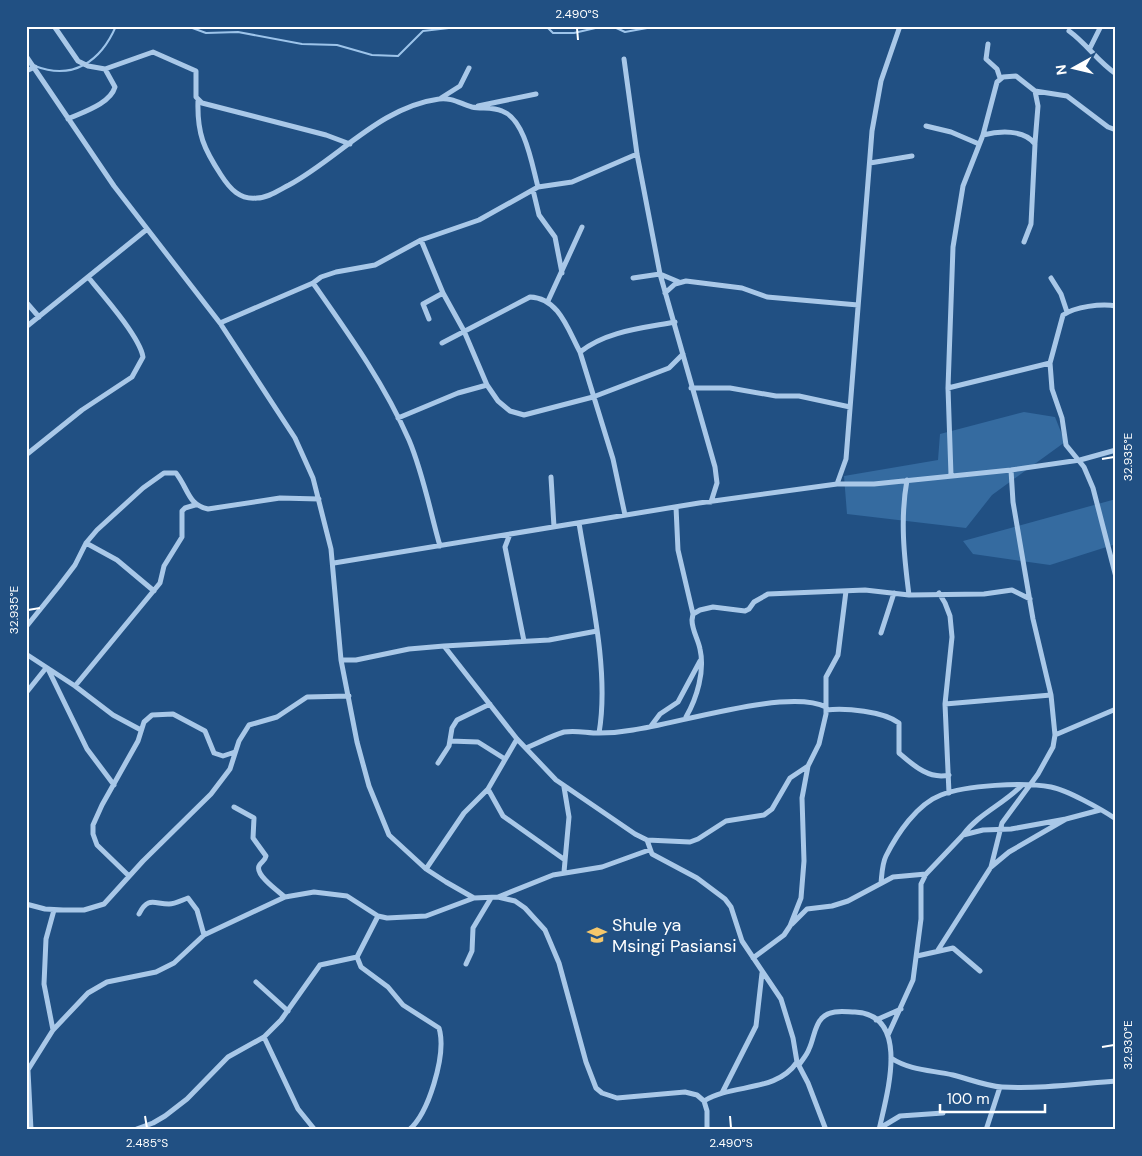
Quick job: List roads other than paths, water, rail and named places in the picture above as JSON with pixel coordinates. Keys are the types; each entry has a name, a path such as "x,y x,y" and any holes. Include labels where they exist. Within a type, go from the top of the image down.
{"street":[{"path":"54,26 78,61 88,66 105,69 155,53 170,62 196,72 198,118 204,150 234,192 250,198 270,195 326,163 387,117 404,109 441,99 460,86 469,68"},
{"path":"837,484 846,459 872,131 881,80 900,26"},
{"path":"1090,48 1101,26"},
{"path":"1069,31 1090,48 1095,58 1116,74"},
{"path":"951,475 948,388 953,247 963,186 983,135 993,91 1000,78 997,69 986,59 988,44"},
{"path":"26,56 146,230 220,323 295,438 313,478 334,564 336,623 341,660 357,742 370,786 389,835 426,869 474,898"},
{"path":"624,59 637,154 660,274 715,467 717,483 711,502"},
{"path":"26,71 35,69"},
{"path":"68,119 100,104 113,94 115,87 105,69"},
{"path":"1000,78 1016,76 1035,91 1067,96 1108,127 1116,130"},
{"path":"1024,242 1031,224 1038,106 1035,91"},
{"path":"473,107 536,94"},
{"path":"441,99 453,100 473,107 500,110 510,114 517,122 525,140 539,215 555,236 562,273"},
{"path":"198,101 326,135 350,144"},
{"path":"926,126 951,132 979,144"},
{"path":"983,135 1013,132 1031,138 1035,144"},
{"path":"220,323 313,283 321,277 336,272 374,265 420,240 479,220 535,188 572,182 637,154"},
{"path":"870,163 912,156"},
{"path":"548,301 582,227"},
{"path":"26,327 146,230"},
{"path":"420,240 487,385 504,406 520,414 593,397 670,368 683,354"},
{"path":"633,278 660,274 679,282 742,288 767,297 858,305"},
{"path":"26,455 82,410 132,377 143,357 141,348 130,332 88,277"},
{"path":"1051,278 1061,294 1067,312"},
{"path":"665,293 679,282"},
{"path":"313,283 358,348 410,441 440,546"},
{"path":"429,319 423,304 443,293"},
{"path":"442,343 530,297 548,301 554,306 580,352 613,459 625,515"},
{"path":"26,302 39,318"},
{"path":"1116,306 1106,305 1067,312 1060,319 1050,363 1052,389 1062,418 1066,445 1080,460 1093,488 1116,576"},
{"path":"580,352 593,342 615,335 675,322"},
{"path":"948,388 1050,363"},
{"path":"398,418 458,393 487,385"},
{"path":"692,388 730,388 776,396 799,396 850,407"},
{"path":"334,564 676,507 837,484 907,480 1010,470 1080,460 1116,450"},
{"path":"991,867 1000,830 1006,816 1030,786 1053,747 1055,735 1051,695 1030,599 1013,502 1010,470"},
{"path":"26,627 74,565 86,543 143,488 164,473 176,474 186,485 194,505"},
{"path":"551,478 554,527"},
{"path":"907,480 902,508 904,557 909,595"},
{"path":"75,686 160,583 167,560 182,538 182,511 185,508 194,505 208,509 217,509 280,498 319,499"},
{"path":"676,507 678,550 693,614 692,626 700,649 701,660 700,679 694,701 686,717"},
{"path":"579,523 597,631 603,709 599,733"},
{"path":"510,534 505,547 524,641"},
{"path":"86,543 117,560 154,591"},
{"path":"693,614 700,610 713,608 745,611 760,597 768,594 846,591 909,595 938,593 984,594 1015,590 1030,599"},
{"path":"790,926 801,898 804,878 802,798 808,766 819,744 826,709 826,677 838,654 846,591"},
{"path":"881,633 894,593"},
{"path":"938,593 946,603 950,616 952,637 945,704 949,793"},
{"path":"341,660 356,660 409,649 550,640 597,631"},
{"path":"444,646 517,739 564,787 634,834 647,840 690,842 726,821 764,814 772,809 790,778 808,766"},
{"path":"26,654 75,686 103,709 130,726 141,730"},
{"path":"651,726 660,714 678,702 701,660"},
{"path":"26,693 48,669"},
{"path":"48,669 87,749 114,785"},
{"path":"26,904 54,910 84,910 104,904 129,876 211,794 230,769 242,733 249,726 277,717 302,699 314,695 349,696"},
{"path":"945,704 1051,695"},
{"path":"526,748 563,733 574,731 599,733 668,724 686,717 773,703 809,702 826,709 865,711 895,720 900,724 900,753 932,776 939,777 949,774"},
{"path":"438,764 450,741 452,728 457,720 490,704"},
{"path":"1055,735 1116,709"},
{"path":"129,876 97,845 93,834 93,825 138,741 141,730 152,714 173,714 204,731 214,753 222,756 235,752"},
{"path":"426,869 464,813 488,789 517,739"},
{"path":"450,741 478,742 505,759"},
{"path":"888,1035 913,980 921,919 920,890 926,874 963,836 970,826 1012,795 1022,785"},
{"path":"881,882 885,858 909,821 927,803 941,794 1022,785 1050,787 1062,791 1116,819"},
{"path":"564,787 569,817 564,872"},
{"path":"488,789 503,816 565,860"},
{"path":"234,807 254,818 253,838 266,856 259,866 259,871 265,881 285,897"},
{"path":"963,836 983,830 1000,830 1066,819 1100,810"},
{"path":"938,950 991,867 1009,852 1066,819"},
{"path":"647,840 648,850 658,858 697,878 725,899 731,908 739,933 762,973 780,999 793,1038 798,1064 808,1083 826,1130"},
{"path":"31,1130 27,1072 53,1030 88,993 107,982 156,972 174,964 204,935 285,897 314,892 347,896 378,916 426,916 474,898 498,897 564,872 580,872 602,867 648,850"},
{"path":"753,958 780,939 807,909 848,901 881,882 903,875 926,874"},
{"path":"498,897 515,901 525,908 545,930 560,963 586,1062 596,1088 602,1093 617,1098 685,1092 697,1095 704,1101 707,1111 707,1130"},
{"path":"139,914 149,902 156,901 172,904 188,898 197,910 204,935"},
{"path":"466,964 472,951 473,928 490,898"},
{"path":"53,1030 44,978 46,939 54,910"},
{"path":"357,957 378,916"},
{"path":"916,956 953,948 980,971"},
{"path":"134,1130 165,1116 187,1099 228,1057 264,1037 288,1011 320,965 357,957"},
{"path":"357,957 362,967 388,987 403,1005 439,1028 442,1056 436,1077 416,1124 409,1130"},
{"path":"722,1093 756,1026 762,973"},
{"path":"256,982 288,1011"},
{"path":"876,1020 901,1008"},
{"path":"704,1101 722,1093 778,1079 790,1073 810,1049 817,1024 823,1017 837,1011 859,1012 876,1020 888,1035 892,1048 889,1086 879,1129"},
{"path":"264,1037 298,1109 315,1130"},
{"path":"891,1058 903,1065 918,1070 954,1075 1000,1087 1066,1087 1116,1081"},
{"path":"986,1130 1000,1087"},
{"path":"879,1129 900,1116 943,1112"}],"waterway":[{"path":"35,66 62,71 84,65 102,49 116,26"},
{"path":"187,26 206,33 238,32 302,44 337,45 372,55 398,56 423,31 466,26"},
{"path":"546,26 553,33 574,33 604,26"},
{"path":"612,26 625,32 658,26"}],"place":[{"name":"Shule ya Msingi Pasiansi","path":"597,935"}]}
